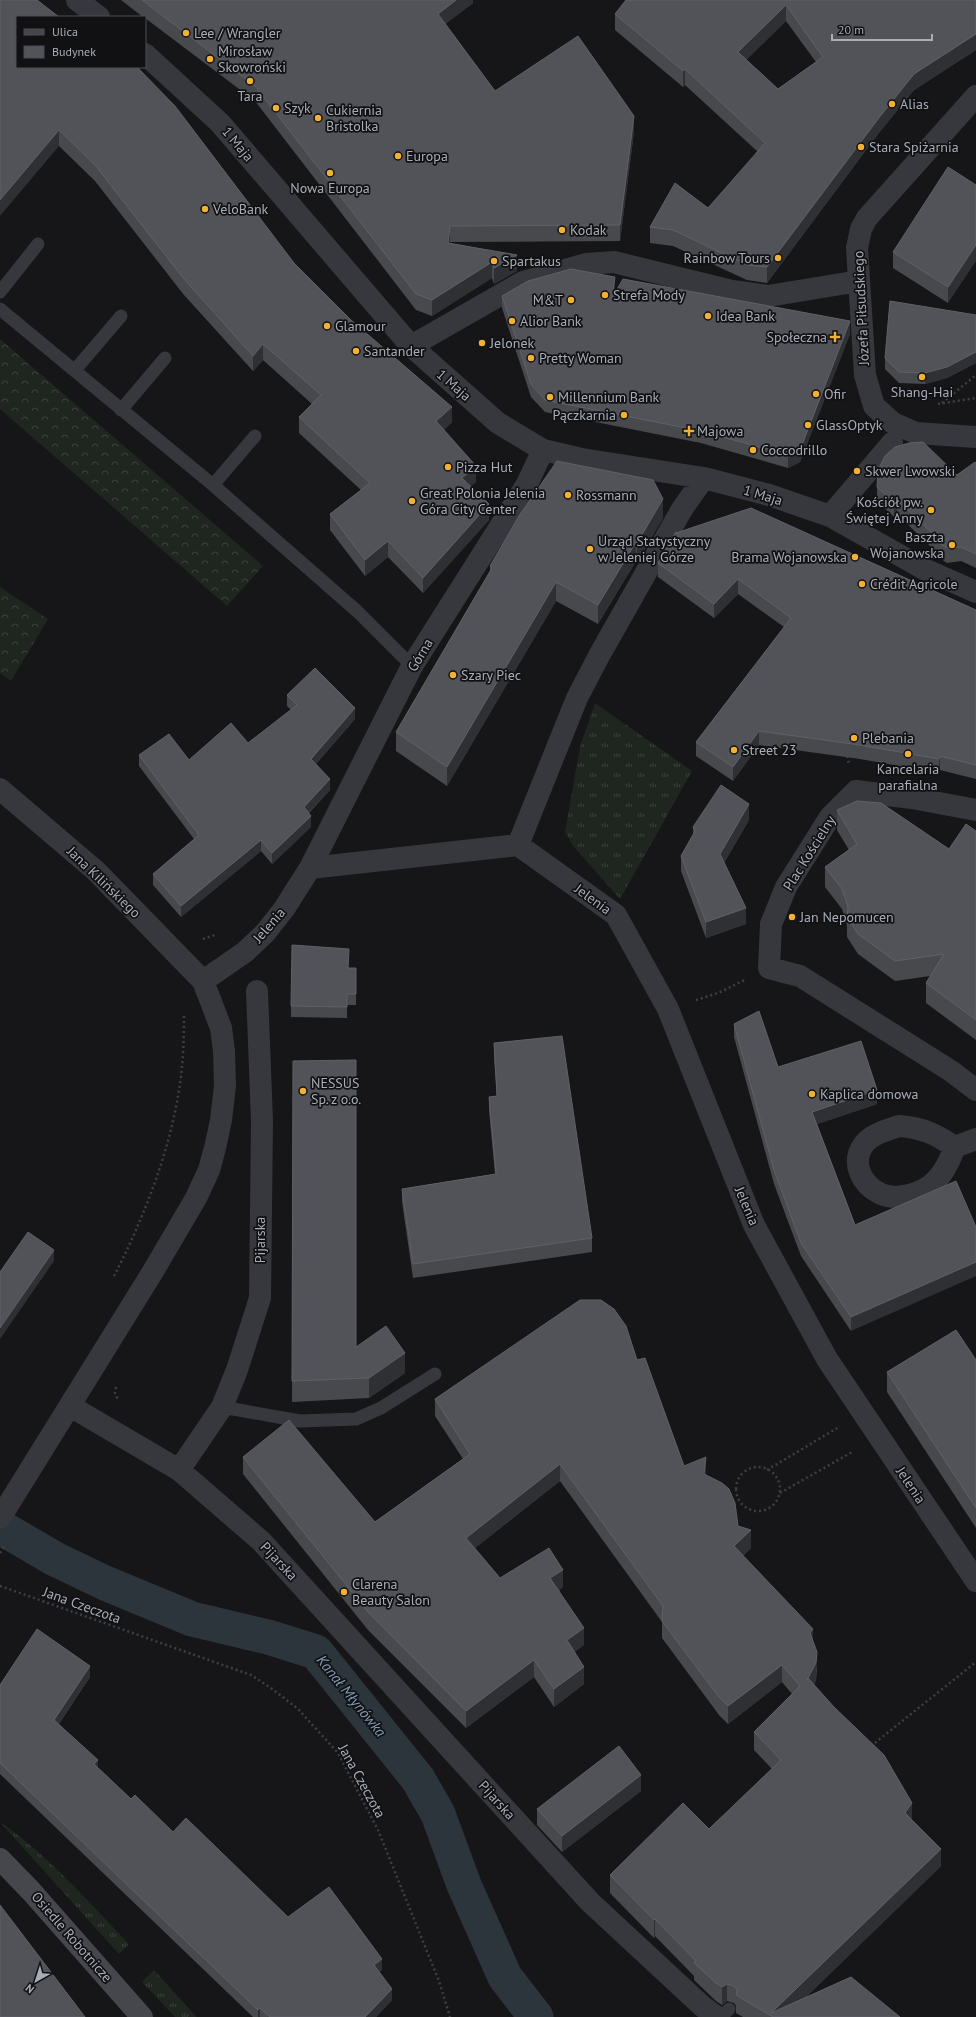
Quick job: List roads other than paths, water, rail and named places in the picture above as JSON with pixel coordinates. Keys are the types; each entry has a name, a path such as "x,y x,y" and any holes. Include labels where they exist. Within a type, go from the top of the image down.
{"street":[{"path":"77,0 98,16"},
{"name":"1 Maja","path":"146,55 220,123 411,346 498,423 543,450 582,460 704,478 769,495 830,516 924,569 976,592"},
{"name":"Józefa Piłsudskiego","path":"976,96 867,218 861,229 858,248 865,375 868,391 874,406 897,435 916,433 976,437"},
{"path":"411,346 523,282 586,264 614,262 732,291 768,296 859,281"},
{"path":"830,516 897,435"},
{"name":"Górna","path":"310,868 412,666 527,484 543,450"},
{"path":"310,868 518,845 577,698 600,654 682,509 704,478"},
{"name":"Jana Kilińskiego","path":"0,789 96,871 203,982"},
{"name":"Plac Kościelny","path":"976,810 912,798 856,791 830,817 786,886 771,924 768,968 800,976 951,1070 976,1090"},
{"name":"Jelenia","path":"518,845 616,915 668,1009 754,1225 827,1359 976,1581"},
{"name":"Jelenia","path":"203,982 233,961 265,933 284,909 310,868"},
{"path":"0,1518 180,1227 209,1170 221,1120 224,1086 224,1051 220,1028 203,982"},
{"name":"Pijarska","path":"257,991 262,1121 260,1298 237,1370 222,1407 180,1470 261,1542 590,1902 702,2006 722,2014"},
{"path":"956,1147 976,1139"},
{"path":"70,1406 180,1470"},
{"name":"Osiedle Robotnicze","path":"0,1859 31,1891 142,2017"}],"lane":[{"path":"0,292 38,244"},
{"path":"0,309 75,370 121,410 213,484 358,612 412,666"},
{"path":"75,370 121,316"},
{"path":"121,410 165,358"},
{"path":"213,484 254,436"},
{"path":"222,1407 300,1421 356,1419 381,1408 435,1374"}],"waterway":[{"name":"Kanał Młynówka","path":"0,1527 55,1559 105,1583 192,1619 268,1637 316,1652 418,1779 438,1814 464,1885 505,1977 536,2017"}],"place":[{"name":"Lee / Wrangler","path":"186,33"},
{"name":"Mirosław Skowroński","path":"210,59"},
{"name":"Tara","path":"250,81"},
{"name":"Alias","path":"892,104"},
{"name":"Szyk","path":"276,108"},
{"name":"Cukiernia Bristolka","path":"318,118"},
{"name":"Stara Spiżarnia","path":"861,147"},
{"name":"Europa","path":"398,156"},
{"name":"Nowa Europa","path":"330,173"},
{"name":"VeloBank","path":"205,209"},
{"name":"Kodak","path":"562,230"},
{"name":"Rainbow Tours","path":"778,258"},
{"name":"Spartakus","path":"494,261"},
{"name":"Strefa Mody","path":"605,295"},
{"name":"M&T","path":"571,300"},
{"name":"Idea Bank","path":"708,316"},
{"name":"Alior Bank","path":"512,321"},
{"name":"Glamour","path":"327,326"},
{"name":"Społeczna","path":"835,337"},
{"name":"Jelonek","path":"482,343"},
{"name":"Santander","path":"356,351"},
{"name":"Pretty Woman","path":"531,358"},
{"name":"Shang-Hai","path":"922,377"},
{"name":"Ofir","path":"816,394"},
{"name":"Millennium Bank","path":"550,397"},
{"name":"Pączkarnia","path":"624,415"},
{"name":"GlassOptyk","path":"808,425"},
{"name":"Majowa","path":"689,431"},
{"name":"Coccodrillo","path":"753,450"},
{"name":"Pizza Hut","path":"448,467"},
{"name":"Skwer Lwowski","path":"857,471"},
{"name":"Rossmann","path":"568,495"},
{"name":"Great Polonia Jelenia Góra City Center","path":"412,501"},
{"name":"Kościół pw. Świętej Anny","path":"931,510"},
{"name":"Baszta Wojanowska","path":"952,545"},
{"name":"Urząd Statystyczny w Jeleniej Górze","path":"590,549"},
{"name":"Brama Wojanowska","path":"855,557"},
{"name":"Crédit Agricole","path":"862,584"},
{"name":"Szary Piec","path":"453,675"},
{"name":"Plebania","path":"854,738"},
{"name":"Street 23","path":"734,750"},
{"name":"Kancelaria parafialna","path":"908,754"},
{"name":"Jan Nepomucen","path":"792,917"},
{"name":"NESSUS Sp. z o.o.","path":"303,1091"},
{"name":"Kaplica domowa","path":"812,1094"},
{"name":"Clarena Beauty Salon","path":"344,1592"}]}
